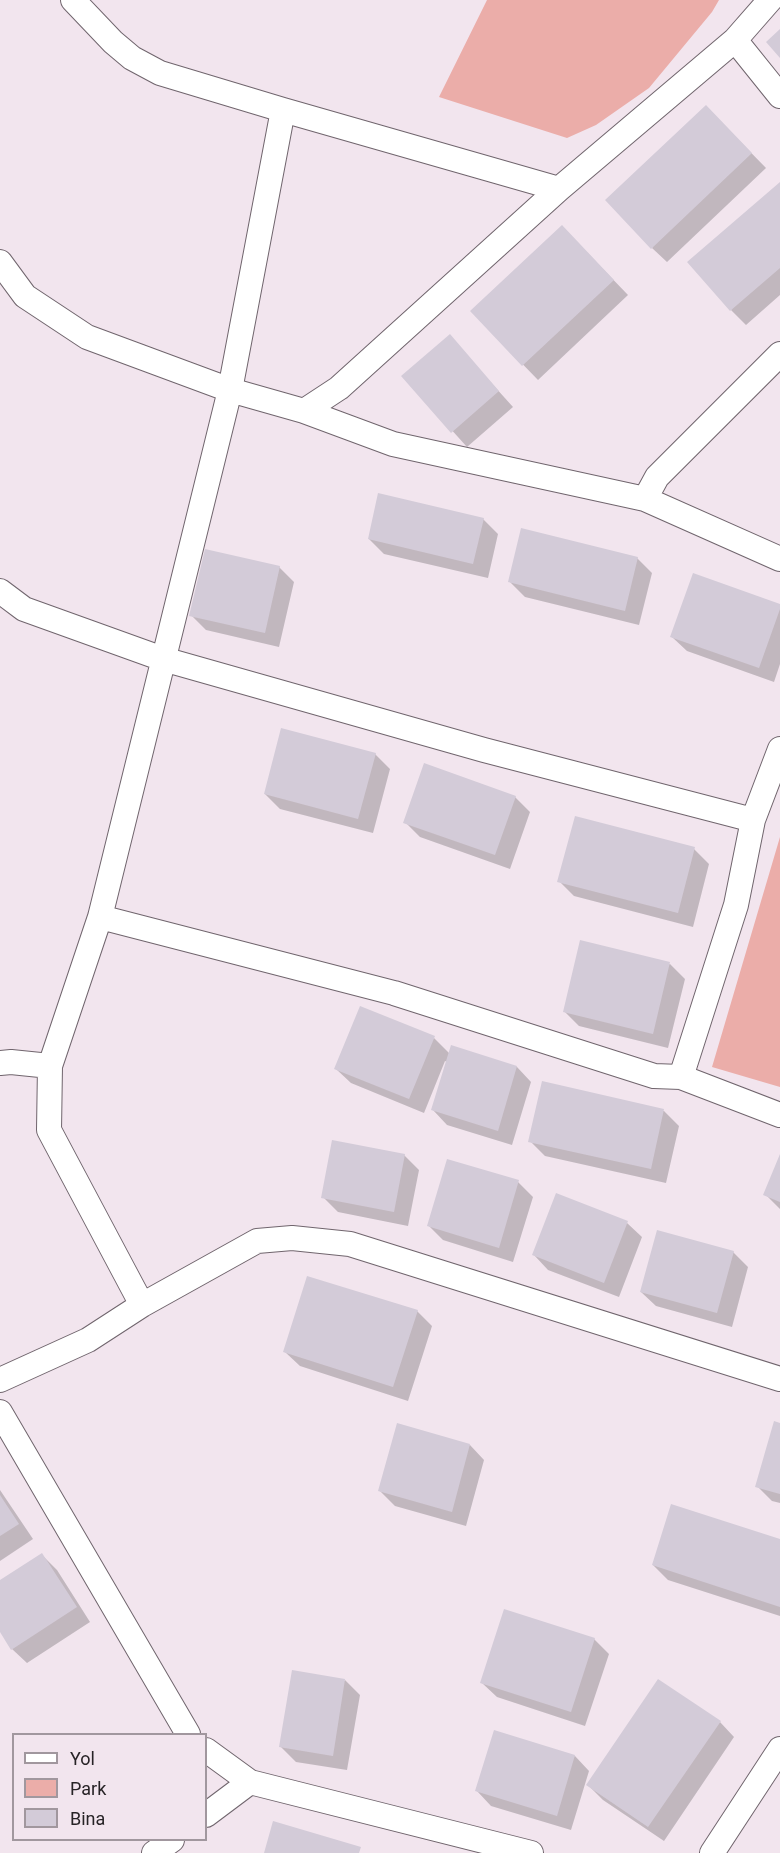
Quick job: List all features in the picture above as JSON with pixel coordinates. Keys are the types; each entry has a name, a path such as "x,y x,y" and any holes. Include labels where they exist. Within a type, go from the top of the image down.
{"street":[{"path":"74,0 113,42 132,58 160,72 283,110 559,189"},
{"path":"304,411 339,387 559,189 735,40 770,0"},
{"path":"735,40 780,96"},
{"path":"142,1305 49,1130 50,1066 100,917 230,390 283,110"},
{"path":"0,262 25,296 87,337 230,390 304,411 393,444 645,499 780,559"},
{"path":"645,499 657,477 780,354"},
{"path":"0,591 24,609 163,659 484,750 753,820"},
{"path":"681,1077 736,905 753,820 780,749"},
{"path":"100,917 394,993 654,1076 681,1077 780,1115"},
{"path":"0,1063 50,1066"},
{"path":"0,1380 88,1340 142,1305 257,1241 292,1238 350,1244 780,1380"},
{"path":"0,1412 187,1733"},
{"path":"712,1853 780,1749"},
{"path":"207,1751 250,1782 531,1853"},
{"path":"207,1814 250,1782"},
{"path":"154,1853 169,1841"}],"green space":[{"path":"487,0 719,0 712,12 649,88 596,125 567,138 439,97"},
{"path":"780,837 780,1087 712,1067"}],"building":[{"path":"780,29 780,58 766,42"},
{"path":"706,105 752,153 651,249 605,200"},
{"path":"780,182 780,268 730,311 687,262"},
{"path":"562,225 614,280 522,366 470,311"},
{"path":"450,334 499,391 451,433 401,376"},
{"path":"378,493 484,518 473,564 368,539"},
{"path":"521,528 638,557 625,611 508,582"},
{"path":"205,549 280,566 265,633 189,616"},
{"path":"693,573 780,604 759,668 670,637"},
{"path":"281,728 376,753 358,819 264,794"},
{"path":"424,763 516,796 495,855 403,823"},
{"path":"575,816 695,847 678,913 557,882"},
{"path":"580,940 670,962 653,1034 563,1012"},
{"path":"360,1006 435,1036 409,1099 334,1069"},
{"path":"451,1045 517,1066 498,1131 431,1110"},
{"path":"542,1081 664,1109 651,1169 528,1142"},
{"path":"332,1140 405,1154 394,1212 321,1198"},
{"path":"780,1154 780,1202 763,1195"},
{"path":"447,1159 519,1180 499,1248 427,1226"},
{"path":"556,1193 628,1221 604,1283 532,1255"},
{"path":"657,1230 734,1251 717,1313 640,1292"},
{"path":"307,1276 418,1310 393,1387 283,1352"},
{"path":"774,1421 780,1423 780,1494 755,1487"},
{"path":"397,1423 470,1444 452,1512 378,1491"},
{"path":"0,1495 19,1524 0,1536"},
{"path":"671,1504 780,1539 780,1607 652,1565"},
{"path":"42,1553 77,1607 11,1650 0,1632 0,1580"},
{"path":"504,1609 595,1638 571,1712 480,1683"},
{"path":"292,1670 345,1679 333,1756 279,1747"},
{"path":"658,1679 721,1721 648,1827 586,1785"},
{"path":"494,1730 575,1755 557,1816 475,1791"},
{"path":"273,1821 361,1847 359,1853 264,1853"}]}
